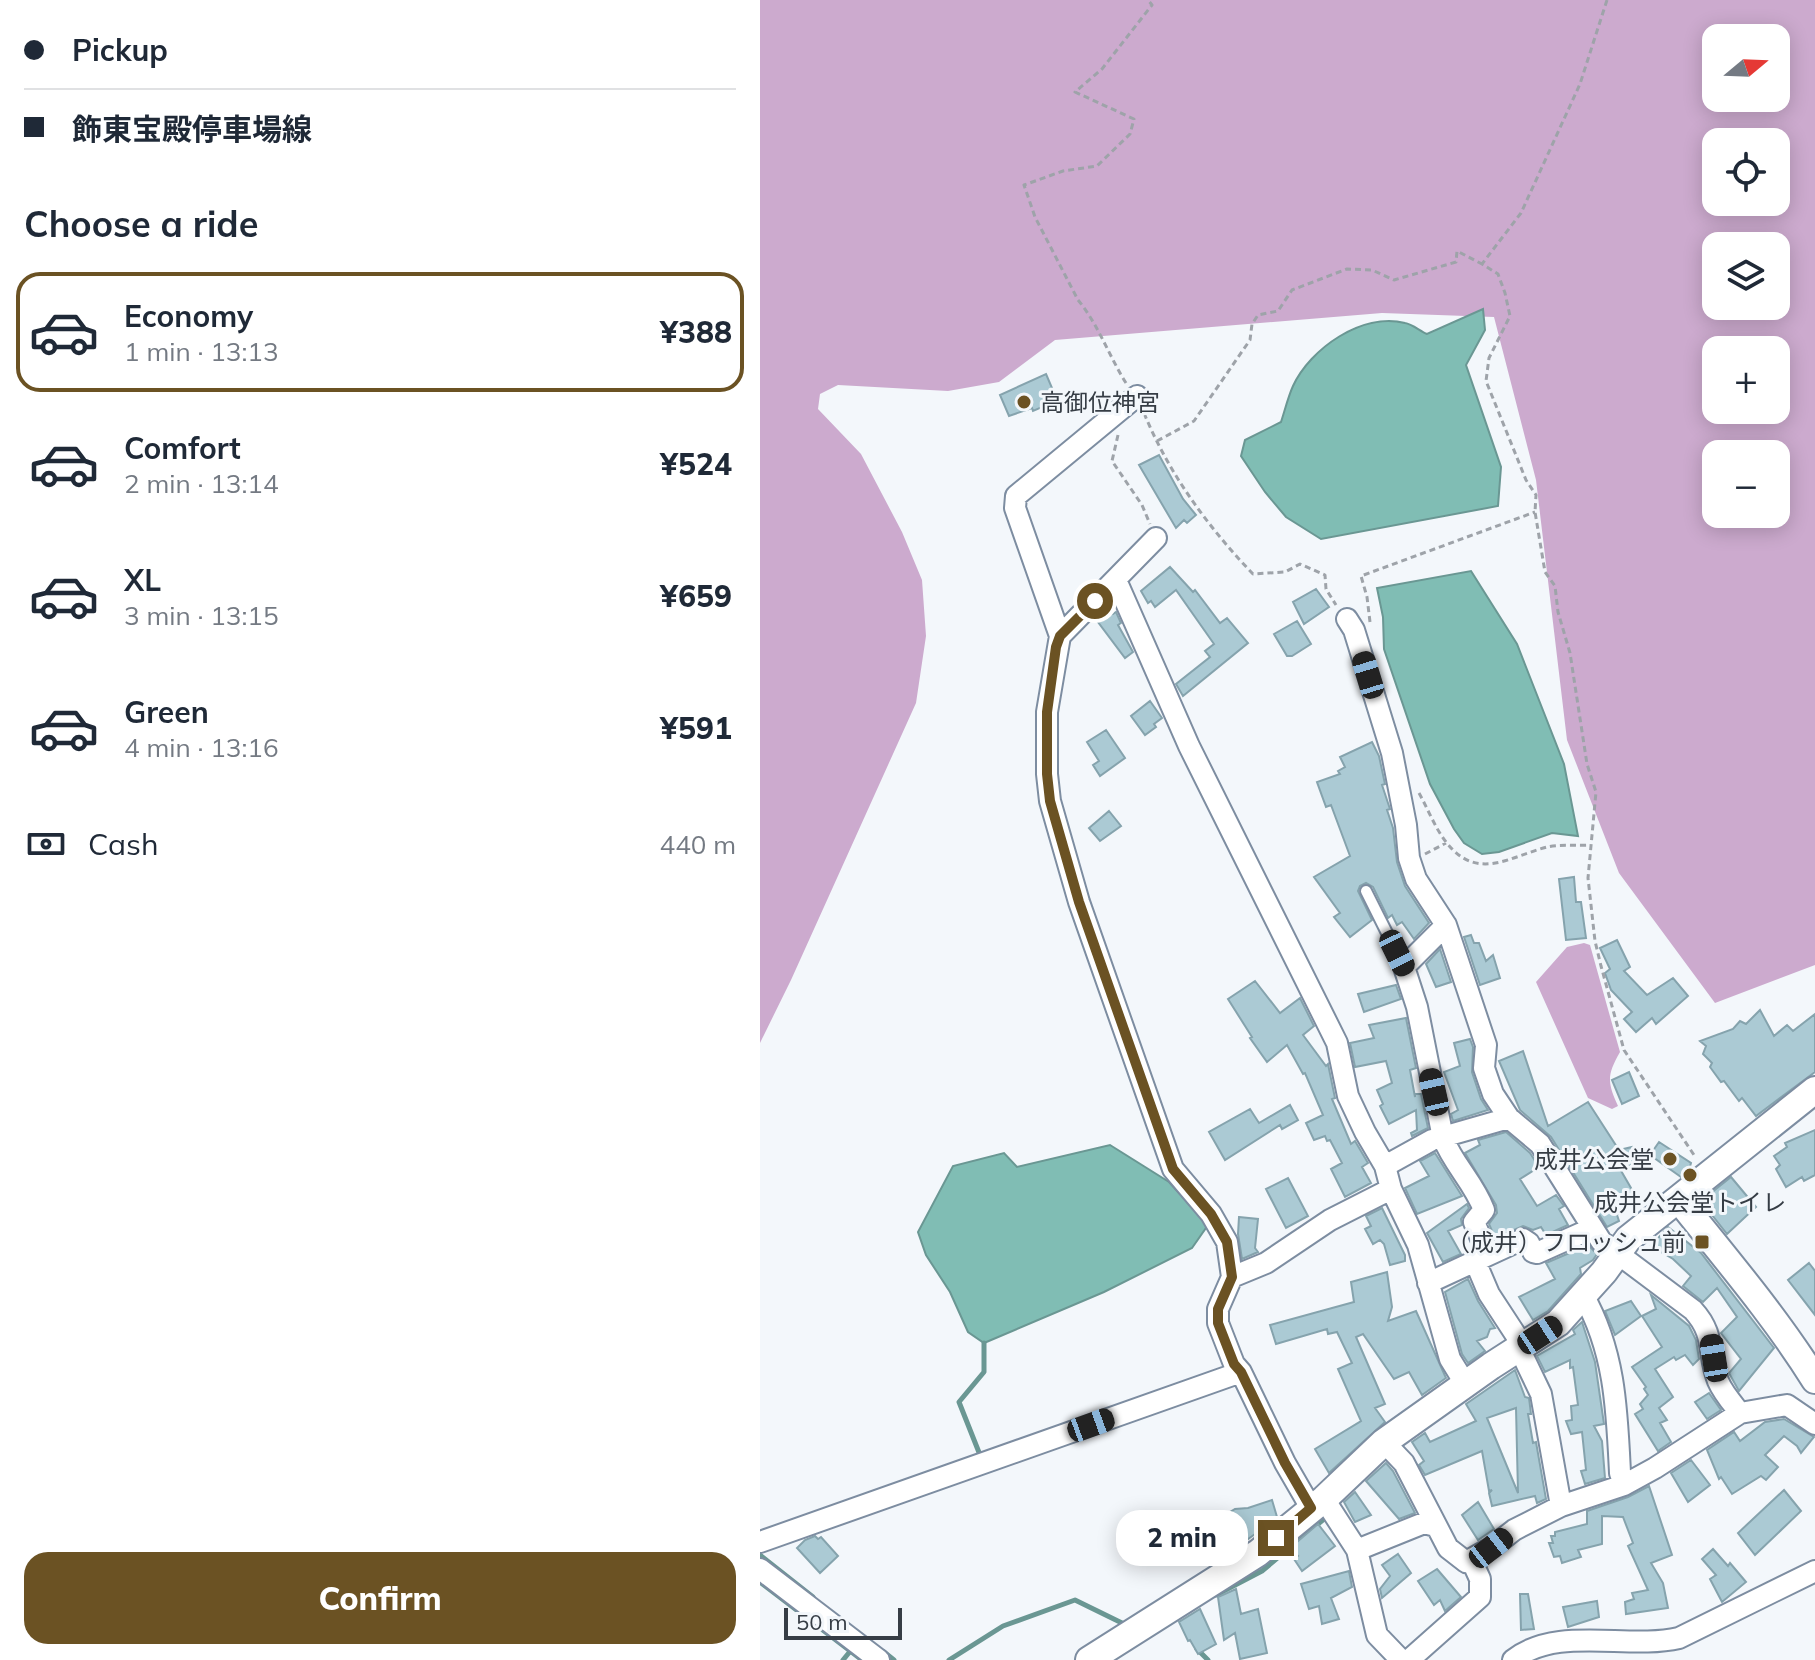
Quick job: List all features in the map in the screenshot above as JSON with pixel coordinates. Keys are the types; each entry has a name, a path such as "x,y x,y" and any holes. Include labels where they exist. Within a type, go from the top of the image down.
{"main road":[{"path":"1089,1660 1258,1553 1318,1504 1384,1442 1558,1323 1604,1272 1628,1239 1815,1090"},
{"path":"1679,1200 1751,1290 1815,1380"}],"street":[{"path":"1137,396 1016,496 1015,508 1060,636 1047,712 1050,801 1079,902 1173,1169 1211,1214 1227,1242 1232,1277 1218,1309 1218,1323 1234,1364 1241,1372 1285,1463 1357,1550 1377,1635 1401,1660"},
{"path":"1060,636 1156,538"},
{"path":"1116,580 1189,746 1337,1043 1348,1096 1385,1166 1391,1189 1418,1245 1450,1359 1466,1385"},
{"path":"1347,619 1354,630 1392,753 1409,858 1416,879 1446,925 1486,1045 1484,1068 1493,1094 1509,1118 1540,1144 1601,1241 1693,1310 1704,1322 1710,1337 1717,1380 1740,1413"},
{"path":"1446,925 1404,967 1417,1007 1443,1138 1451,1157 1479,1197 1484,1210 1474,1222 1489,1294 1521,1347 1541,1394 1561,1506"},
{"path":"1385,1166 1443,1138 1509,1118"},
{"path":"1232,1277 1266,1263 1330,1220 1391,1189"},
{"path":"1428,1283 1523,1239 1537,1253 1593,1228"},
{"path":"1583,1295 1596,1318 1608,1354 1616,1399 1620,1473 1624,1485"},
{"path":"760,1542 1241,1372"},
{"path":"1384,1442 1404,1463 1448,1548 1466,1562 1514,1530 1561,1506 1624,1485 1740,1413 1787,1405 1815,1424"},
{"path":"1357,1550 1424,1523 1436,1526"},
{"path":"1409,1660 1480,1597 1480,1579 1471,1559"},
{"path":"760,1569 879,1660"},
{"path":"1513,1660 1532,1649 1564,1642 1658,1643 1679,1638 1815,1571"}],"lane":[{"path":"1366,891 1404,967"}],"path":[{"path":"1148,0 1152,5 1102,69 1075,92 1134,119 1130,134 1097,166 1063,171 1024,185 1035,217 1111,360 1137,396 1171,467 1222,542 1253,574 1285,572 1300,564 1325,575 1330,599 1347,619"},
{"path":"1482,264 1521,213 1591,56 1607,0"},
{"path":"1156,441 1194,421 1250,340 1252,324 1258,315 1278,311 1292,290 1347,269 1372,270 1394,280 1456,262 1457,251 1498,274 1510,316 1489,358 1486,381 1526,480 1536,495 1535,512 1545,572 1555,586 1558,612 1570,653 1587,764 1596,792 1588,878 1595,941 1614,1022 1624,1050 1698,1162 1712,1170"},
{"path":"1137,396 1117,437 1112,461 1142,505 1156,538"},
{"path":"1371,628 1361,576 1535,512"},
{"path":"1417,791 1446,843 1464,859 1484,866 1503,863 1550,846 1590,845"},
{"path":"1427,854 1446,843"}],"shaded area":[{"path":"760,0 1815,0 1815,965 1715,1003 1619,873 1567,740 1536,480 1494,317 1382,313 1055,340 999,382 948,391 838,385 820,394 818,409 861,454 902,532 922,580 926,636 916,703 760,1043"},
{"path":"1483,309 1485,330 1466,365 1501,467 1498,506 1321,539 1286,517 1241,456 1245,440 1281,422 1293,386 1312,359 1339,336 1372,323 1405,323 1427,334"},
{"path":"1471,571 1517,644 1564,764 1578,836 1552,833 1499,852 1482,854 1464,843 1430,784 1384,649 1383,617 1377,588"},
{"path":"1584,943 1590,945 1620,1052 1611,1073 1610,1084 1618,1106 1612,1109 1588,1098 1536,982 1567,947"},
{"path":"1110,1145 1169,1182 1208,1225 1192,1248 1104,1292 984,1343 968,1332 950,1292 926,1255 918,1232 953,1166 1004,1153 1017,1167"}],"building":[{"path":"1046,374 1055,395 1045,400 1047,405 1009,416 1000,395"},
{"path":"1159,455 1183,499 1196,515 1176,528 1139,465"},
{"path":"1170,567 1193,592 1195,590 1220,623 1227,618 1248,643 1183,696 1176,684 1210,657 1205,651 1214,644 1176,590 1155,607 1151,601 1148,603 1141,591"},
{"path":"1316,589 1329,607 1304,624 1293,602"},
{"path":"1106,607 1113,614 1116,612 1121,623 1118,625 1133,652 1125,658 1095,618"},
{"path":"1297,621 1311,644 1287,656 1274,634"},
{"path":"1150,701 1162,718 1145,735 1131,716"},
{"path":"1106,730 1125,758 1100,776 1093,765 1099,761 1087,742"},
{"path":"1372,742 1379,756 1385,784 1382,785 1390,809 1387,810 1393,828 1397,862 1405,886 1429,923 1414,939 1402,922 1397,925 1392,915 1388,918 1373,887 1366,883 1358,891 1372,920 1350,937 1334,917 1340,913 1314,877 1350,856 1331,805 1326,807 1317,782 1340,774 1338,771 1345,767 1340,757"},
{"path":"1109,811 1121,826 1100,841 1089,828"},
{"path":"1574,877 1576,902 1581,902 1586,938 1566,940 1559,879"},
{"path":"1471,935 1474,943 1479,943 1486,961 1493,955 1500,978 1480,985 1464,937"},
{"path":"1617,940 1630,967 1624,971 1647,995 1673,978 1688,996 1656,1024 1652,1018 1636,1032 1624,1019 1632,1012 1611,990 1605,973 1610,969 1600,948"},
{"path":"1440,949 1451,982 1436,987 1426,964"},
{"path":"1255,981 1280,1013 1300,998 1314,1026 1303,1035 1326,1066 1328,1064 1335,1098 1332,1099 1351,1144 1355,1141 1368,1163 1362,1167 1371,1183 1345,1197 1331,1169 1342,1163 1330,1140 1327,1141 1325,1136 1314,1140 1306,1123 1323,1115 1305,1073 1287,1045 1267,1062 1228,999"},
{"path":"1396,985 1401,999 1364,1012 1358,994"},
{"path":"1760,1010 1774,1036 1787,1025 1793,1031 1815,1014 1815,1072 1756,1116 1742,1098 1739,1101 1724,1081 1721,1082 1710,1067 1712,1063 1703,1054 1706,1046 1700,1041 1733,1029 1740,1021 1746,1024"},
{"path":"1406,1018 1416,1068 1410,1070 1415,1097 1415,1094 1421,1094 1428,1128 1412,1136 1411,1133 1417,1130 1416,1110 1389,1124 1380,1106 1383,1104 1377,1090 1392,1083 1386,1061 1355,1067 1350,1043 1374,1038 1369,1025"},
{"path":"1470,1039 1473,1047 1472,1072 1488,1110 1453,1121 1451,1114 1458,1110 1444,1072 1460,1066 1454,1043"},
{"path":"1523,1051 1548,1126 1588,1102 1619,1150 1632,1147 1637,1160 1635,1164 1620,1169 1638,1200 1617,1215 1619,1221 1607,1227 1551,1137 1520,1110 1499,1061"},
{"path":"1629,1072 1639,1096 1622,1104 1612,1080"},
{"path":"1290,1105 1298,1120 1282,1129 1280,1125 1225,1160 1209,1132 1250,1109 1259,1123"},
{"path":"1815,1130 1815,1175 1804,1181 1802,1177 1786,1187 1776,1169 1780,1165 1774,1156 1787,1147 1785,1143"},
{"path":"1506,1132 1530,1153 1539,1167 1520,1179 1537,1206 1556,1195 1564,1206 1559,1209 1568,1225 1546,1235 1541,1227 1533,1230 1523,1226 1495,1238 1489,1224 1497,1213 1496,1205 1465,1153 1480,1145 1478,1140"},
{"name":"成井公会堂","path":"1659,1142 1691,1163 1689,1170 1681,1177 1650,1155"},
{"path":"1435,1153 1462,1196 1417,1214 1405,1188 1429,1176 1420,1161"},
{"path":"1731,1177 1756,1207 1727,1234 1701,1201"},
{"path":"1288,1178 1308,1216 1286,1228 1266,1189"},
{"path":"1467,1204 1469,1208 1461,1219 1462,1225 1448,1231 1461,1254 1443,1262 1427,1233"},
{"path":"1382,1208 1405,1261 1390,1265 1384,1244 1380,1240 1373,1244 1365,1229 1371,1226 1366,1216"},
{"path":"1239,1217 1258,1219 1255,1248 1258,1252 1242,1259 1238,1234"},
{"path":"1668,1227 1701,1253 1774,1348 1739,1391 1729,1373 1741,1359 1721,1333 1737,1317 1717,1288 1703,1302 1683,1286 1691,1276 1673,1259 1651,1246"},
{"path":"1588,1245 1597,1254 1593,1260 1580,1268 1581,1274 1548,1311 1533,1320 1519,1297 1555,1279 1546,1263"},
{"path":"1809,1263 1815,1271 1815,1315 1788,1280"},
{"path":"1387,1272 1392,1307 1388,1321 1416,1311 1446,1378 1422,1395 1409,1372 1394,1379 1363,1334 1356,1337 1385,1404 1375,1408 1385,1422 1329,1473 1315,1449 1361,1421 1338,1369 1352,1363 1337,1332 1328,1334 1327,1329 1276,1344 1270,1325 1354,1302 1351,1282"},
{"path":"1468,1279 1495,1328 1490,1329 1487,1337 1477,1341 1485,1351 1468,1363 1462,1354 1445,1292"},
{"path":"1651,1295 1689,1326 1696,1340 1699,1359 1693,1365 1685,1355 1676,1360 1674,1357 1655,1369 1673,1397 1659,1408 1667,1420 1660,1423 1671,1442 1658,1451 1635,1414 1643,1409 1640,1404 1648,1395 1632,1367 1662,1347 1642,1316 1656,1309"},
{"path":"1631,1301 1641,1316 1615,1335 1605,1311"},
{"path":"1582,1322 1595,1362 1604,1424 1594,1426 1602,1441 1605,1478 1585,1484 1581,1471 1586,1470 1582,1432 1571,1434 1566,1421 1572,1420 1571,1406 1578,1405 1573,1367 1570,1368 1570,1360 1545,1372 1537,1356 1575,1334 1573,1330"},
{"path":"1515,1370 1525,1397 1529,1398 1531,1414 1528,1414 1546,1499 1537,1503 1535,1496 1492,1506 1489,1493 1492,1490 1489,1491 1482,1451 1425,1475 1419,1465 1424,1461 1412,1442 1425,1433 1430,1442 1476,1421 1466,1404","holes":["1516,1408 1518,1493 1487,1418"]},
{"path":"1709,1393 1721,1410 1707,1419 1695,1402"},
{"path":"1784,1419 1814,1437 1801,1453 1784,1436 1765,1455 1778,1467 1766,1480 1761,1476 1732,1494 1721,1477 1719,1479 1707,1450 1734,1432 1740,1441 1765,1422"},
{"path":"1691,1460 1710,1485 1688,1502 1671,1473"},
{"path":"1386,1463 1415,1513 1399,1519 1366,1481"},
{"path":"1649,1486 1672,1555 1651,1563 1663,1583 1668,1608 1626,1614 1625,1602 1634,1599 1632,1593 1648,1590 1628,1546 1633,1543 1623,1517 1602,1516 1602,1544 1578,1550 1581,1557 1562,1563 1560,1556 1554,1557 1549,1543 1553,1543 1551,1536 1555,1536 1555,1532 1587,1524 1587,1511"},
{"path":"1784,1490 1801,1511 1755,1555 1738,1533"},
{"path":"1355,1492 1371,1515 1355,1522 1344,1502"},
{"path":"1272,1500 1277,1517 1259,1524 1262,1529 1230,1552 1218,1535 1223,1529 1217,1520 1235,1509"},
{"path":"1478,1502 1494,1529 1478,1540 1462,1515"},
{"path":"1318,1524 1335,1546 1302,1571 1294,1559 1298,1556 1290,1548"},
{"path":"815,1536 818,1539 821,1537 838,1556 820,1573 797,1548"},
{"path":"1713,1549 1746,1582 1722,1602 1710,1579 1716,1575 1702,1559"},
{"path":"1398,1554 1411,1573 1382,1598 1380,1589 1390,1576 1382,1565"},
{"path":"1437,1569 1461,1597 1445,1611 1440,1600 1434,1605 1418,1581"},
{"path":"1349,1571 1352,1587 1331,1598 1339,1619 1322,1624 1319,1606 1309,1609 1301,1584"},
{"path":"1236,1589 1241,1614 1258,1609 1267,1653 1240,1659 1235,1633 1224,1640 1218,1597"},
{"path":"1520,1594 1528,1594 1534,1629 1521,1630"},
{"path":"1597,1601 1599,1617 1568,1627 1563,1607"},
{"path":"1200,1609 1216,1644 1198,1654 1179,1622"}],"waterway":[{"path":"982,1460 959,1402 984,1372 984,1343"},
{"path":"1216,1595 1262,1571 1324,1519"},
{"path":"760,1555 813,1597"},
{"path":"760,1582 862,1660"},
{"path":"949,1660 1003,1626 1075,1600 1124,1624"},
{"path":"843,1660 852,1649"},
{"path":"1197,1649 1208,1660"},
{"path":"884,1652 894,1660"}],"place":[{"name":"高御位神宮","path":"1024,402"},
{"name":"成井公会堂","path":"1670,1159"},
{"name":"成井公会堂トイレ","path":"1690,1175"},
{"name":"（成井）フロッシュ前","path":"1702,1242"}],"route":[{"path":"1095,601 1060,636 1056,647 1047,712 1050,801 1079,902 1173,1169 1211,1214 1227,1242 1232,1277 1218,1309 1218,1323 1234,1364 1241,1372 1285,1463 1311,1508 1276,1538"}]}
